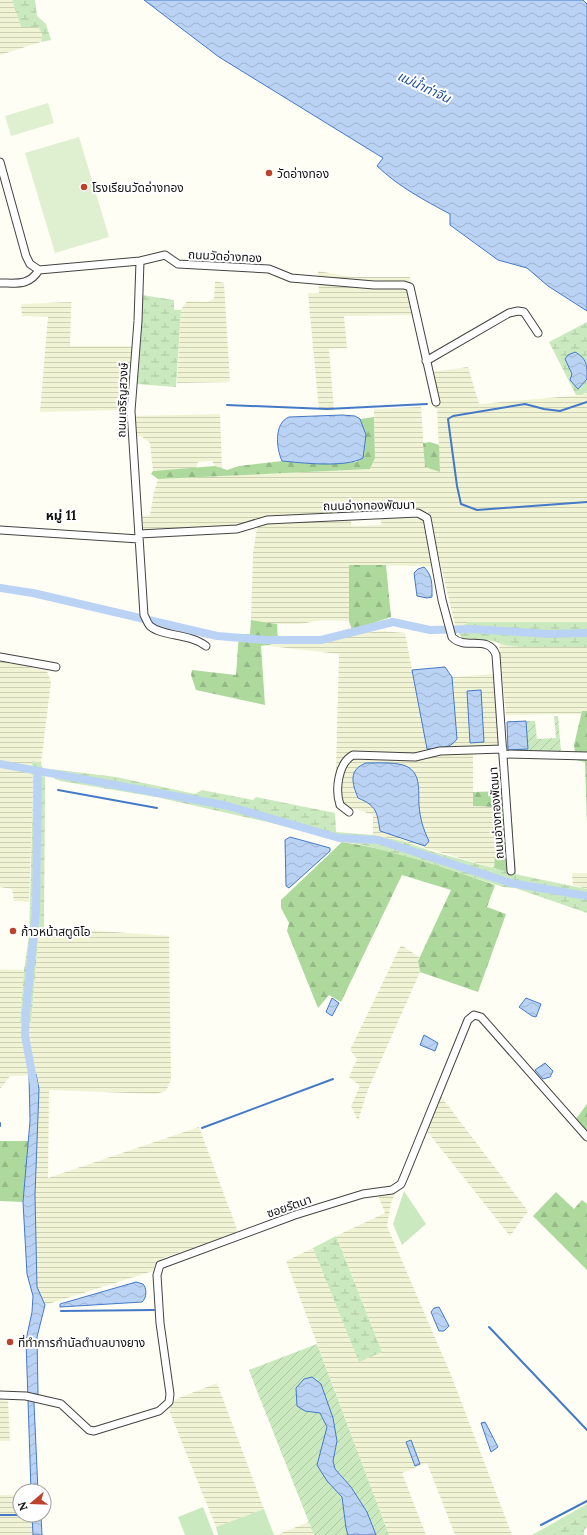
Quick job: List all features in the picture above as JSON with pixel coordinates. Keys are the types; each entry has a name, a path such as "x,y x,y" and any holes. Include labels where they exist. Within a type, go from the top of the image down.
{"street":[{"path":"0,162 26,256 30,264 39,270 31,280 23,282 0,283"},
{"name":"ถนนวัดอ่างทอง","path":"39,270 140,261 165,255 178,264 268,269 291,278 374,285 407,286 412,291 436,402"},
{"name":"ถนนเจริญสวงษ์","path":"140,261 138,321 130,411 145,618 150,626 159,630 190,637 198,640 206,646"},
{"path":"426,361 509,313 518,311 524,312 538,333"},
{"name":"ถนนอ่างทองพัฒนา","path":"139,537 237,529 267,520 418,513 428,518 446,619 452,637 461,643 490,644 494,648 496,655 511,871"},
{"path":"0,530 139,537"},
{"path":"0,657 56,667"},
{"name":"ถนนอ่างทองพัฒนา","path":"349,812 340,805 339,784 341,768 345,761 353,755 416,757 440,751 587,756"},
{"name":"ซอยรัตนา","path":"0,1395 26,1396 62,1404 89,1430 94,1431 159,1411 166,1406 170,1394 160,1323 157,1275 160,1265 295,1215 363,1194 397,1187 404,1177 468,1020 474,1015 481,1017 587,1137"}],"green space":[{"path":"0,0 12,0 21,27 38,27 42,34 41,42 0,55"},
{"path":"12,0 35,0 37,16 46,24 51,40 41,42 42,34 38,27 21,27"},
{"path":"48,103 54,123 11,136 5,116"},
{"path":"79,137 109,237 55,253 25,153"},
{"path":"318,271 352,277 410,277 414,315 344,316 347,348 329,349 334,411 319,410 308,293 319,293"},
{"path":"215,281 224,283 230,382 177,383 181,310 187,301 207,302 214,299"},
{"path":"142,295 174,300 174,310 181,310 176,387 136,384"},
{"path":"71,302 70,346 133,346 125,410 40,412 48,317 22,316 21,304"},
{"path":"587,322 587,391 582,395 576,395 549,342"},
{"path":"468,367 479,404 582,395 587,391 587,622 469,622 456,629 428,511 351,514 351,526 381,525 381,518 415,518 425,520 432,566 349,565 349,621 323,620 300,624 277,624 251,620 253,554 257,527 143,530 142,516 150,515 158,479 370,469 375,458 374,409 421,407 425,467 440,472 437,409 432,406 425,373"},
{"path":"220,414 222,468 215,466 212,461 198,462 196,468 153,471 150,443 141,436 134,438 133,416"},
{"path":"374,417 375,458 370,469 158,479 151,474 153,471 215,466 227,470 239,466 282,461 303,463 357,462 364,429 360,419"},
{"path":"430,442 439,445 440,472 425,467 423,443"},
{"path":"349,565 386,565 391,617 352,630 349,621"},
{"path":"251,620 277,624 278,643 261,646 265,705 196,690 191,675 192,670 236,675 239,634 250,634"},
{"path":"469,622 587,622 587,647 519,647 504,645 494,641 462,638 456,629"},
{"path":"381,631 405,633 427,749 416,754 426,761 431,755 473,754 473,806 496,807 498,816 494,868 402,841 373,835 373,815 356,809 335,807 339,654 261,645"},
{"path":"499,643 519,647 587,647 587,711 582,711 581,714 506,715"},
{"path":"0,661 47,671 51,682 41,763 32,762 33,792 29,902 14,901 12,889 0,887"},
{"path":"494,674 499,746 445,748 454,694 452,677"},
{"path":"582,711 587,711 587,824 585,762 576,760 574,745"},
{"path":"554,716 558,716 561,752 507,753 508,721 535,721 537,739 556,738"},
{"path":"32,761 41,763 45,778 44,927 39,929 31,1023 20,1022 24,970 29,936 33,792"},
{"path":"51,769 116,777 195,794 202,790 253,800 256,797 335,813 336,832 373,835 402,841 434,852 519,875 587,889 587,913 515,888 503,887 423,861 363,845 339,841 276,824 156,797 60,781 55,779"},
{"path":"509,791 513,833 510,857 515,859 516,875 494,868 498,816 496,807 473,806 473,792"},
{"path":"342,842 400,854 495,885 487,907 506,914 478,992 420,972 418,961 451,890 402,875 341,1002 329,995 318,1008 287,931 289,923 281,908 281,900"},
{"path":"572,873 587,873 587,889 573,885"},
{"path":"44,927 169,936 171,1080 166,1091 156,1094 49,1090 48,1178 199,1127 238,1232 163,1258 155,1265 153,1271 45,1305 37,1287 35,1195 39,1089 36,1075 10,1076 0,1089 0,969 24,970 20,1022 31,1023 39,929"},
{"path":"401,945 419,957 418,961 420,972 367,1092 358,1121 351,1106 360,1086 349,1077 357,1059 350,1050"},
{"path":"440,1095 528,1211 510,1236 426,1130"},
{"path":"587,1104 587,1131 576,1119"},
{"path":"0,1141 29,1141 23,1202 0,1201"},
{"path":"404,1191 426,1224 402,1245 393,1224"},
{"path":"556,1192 574,1209 582,1200 587,1204 587,1270 533,1216"},
{"path":"395,1194 391,1203 387,1226 451,1375 512,1535 455,1535 427,1463 402,1473 426,1535 389,1535 286,1261 313,1248 359,1361 382,1352 336,1236 385,1213 378,1195"},
{"path":"336,1236 382,1352 359,1362 313,1248"},
{"path":"317,1344 389,1535 314,1535 249,1370"},
{"path":"217,1383 264,1509 216,1527 169,1410 172,1403 176,1399"},
{"path":"0,1400 8,1401 10,1441 0,1441"},
{"path":"0,1495 12,1495 12,1523 32,1523 33,1535 0,1535"},
{"path":"587,1504 587,1514 546,1535 532,1535"},
{"path":"203,1507 214,1535 185,1535 178,1517"},
{"path":"264,1509 274,1535 218,1535 216,1527"},
{"path":"587,1514 587,1527 584,1530 584,1535 546,1535"},
{"path":"309,1522 314,1535 276,1535"}],"water":[{"name":"แม่น้ำท่าจีน","path":"144,0 583,0 587,4 587,311 548,286 527,268 498,260 450,225 450,214 412,193 385,174 377,166 383,158 219,57"},
{"path":"575,352 586,362 587,369 587,379 578,389 570,380 572,374 565,359 568,355"},
{"path":"355,416 360,419 366,435 363,458 346,463 335,464 312,464 282,461 278,449 278,436 284,420 289,417"},
{"path":"424,567 429,574 432,585 432,597 427,598 417,596 414,573 418,569"},
{"path":"445,667 452,677 457,739 454,743 447,747 427,749 412,670"},
{"path":"481,690 484,742 470,743 467,691"},
{"path":"526,721 528,749 508,750 507,722"},
{"path":"366,763 403,765 409,768 416,776 419,787 421,819 429,841 425,846 380,831 375,810 369,804 358,798 354,787 353,778 356,769"},
{"path":"290,837 330,848 330,851 289,888 286,886 285,840"},
{"path":"332,998 339,1003 332,1016 326,1012"},
{"path":"526,998 541,1004 536,1017 519,1007"},
{"path":"424,1035 438,1043 435,1051 420,1045"},
{"path":"545,1063 553,1071 550,1077 543,1079 535,1070"},
{"path":"36,1074 39,1089 35,1195 37,1287 45,1305 37,1337 38,1393 34,1403 38,1483 31,1483 26,1340 32,1312 33,1296 27,1274 23,1202 30,1121 29,1075"},
{"path":"136,1282 143,1284 145,1288 146,1296 142,1302 60,1307 60,1304"},
{"path":"439,1307 449,1326 444,1331 439,1331 431,1312 434,1308"},
{"path":"312,1377 321,1384 333,1418 337,1441 333,1461 335,1469 351,1487 367,1512 376,1535 348,1535 342,1497 327,1481 317,1465 327,1427 320,1413 305,1411 297,1406 296,1388 304,1379"},
{"path":"485,1422 498,1447 491,1452 481,1423"},
{"path":"411,1440 420,1464 415,1466 406,1442"},
{"path":"32,1523 41,1523 42,1535 33,1535"}],"waterway":[{"path":"587,402 560,411 525,404 453,416 448,419 457,486 461,504 477,510 587,502"},
{"path":"227,405 327,409 427,404"},
{"path":"0,588 33,593 217,636 267,640 321,640 393,622 430,630 472,629 549,634 587,633"},
{"path":"0,764 224,805 339,838 378,840 511,883 587,896"},
{"path":"34,1085 25,1035 36,910 38,771"},
{"path":"58,790 157,808"},
{"path":"202,1128 333,1079"},
{"path":"61,1311 154,1310"},
{"path":"489,1327 587,1430"},
{"path":"541,1525 587,1501"},
{"path":"0,1515 12,1515"}],"place":[{"name":"วัดอ่างทอง","path":"269,173"},
{"name":"โรงเรียนวัดอ่างทอง","path":"84,187"},
{"name":"ก้าวหน้าสตูดิโอ","path":"13,931"},
{"name":"ที่ทำการกำนัลตำบลบางยาง","path":"10,1342"}],"district":[{"name":"หมู่ 11","path":"61,515"}]}
